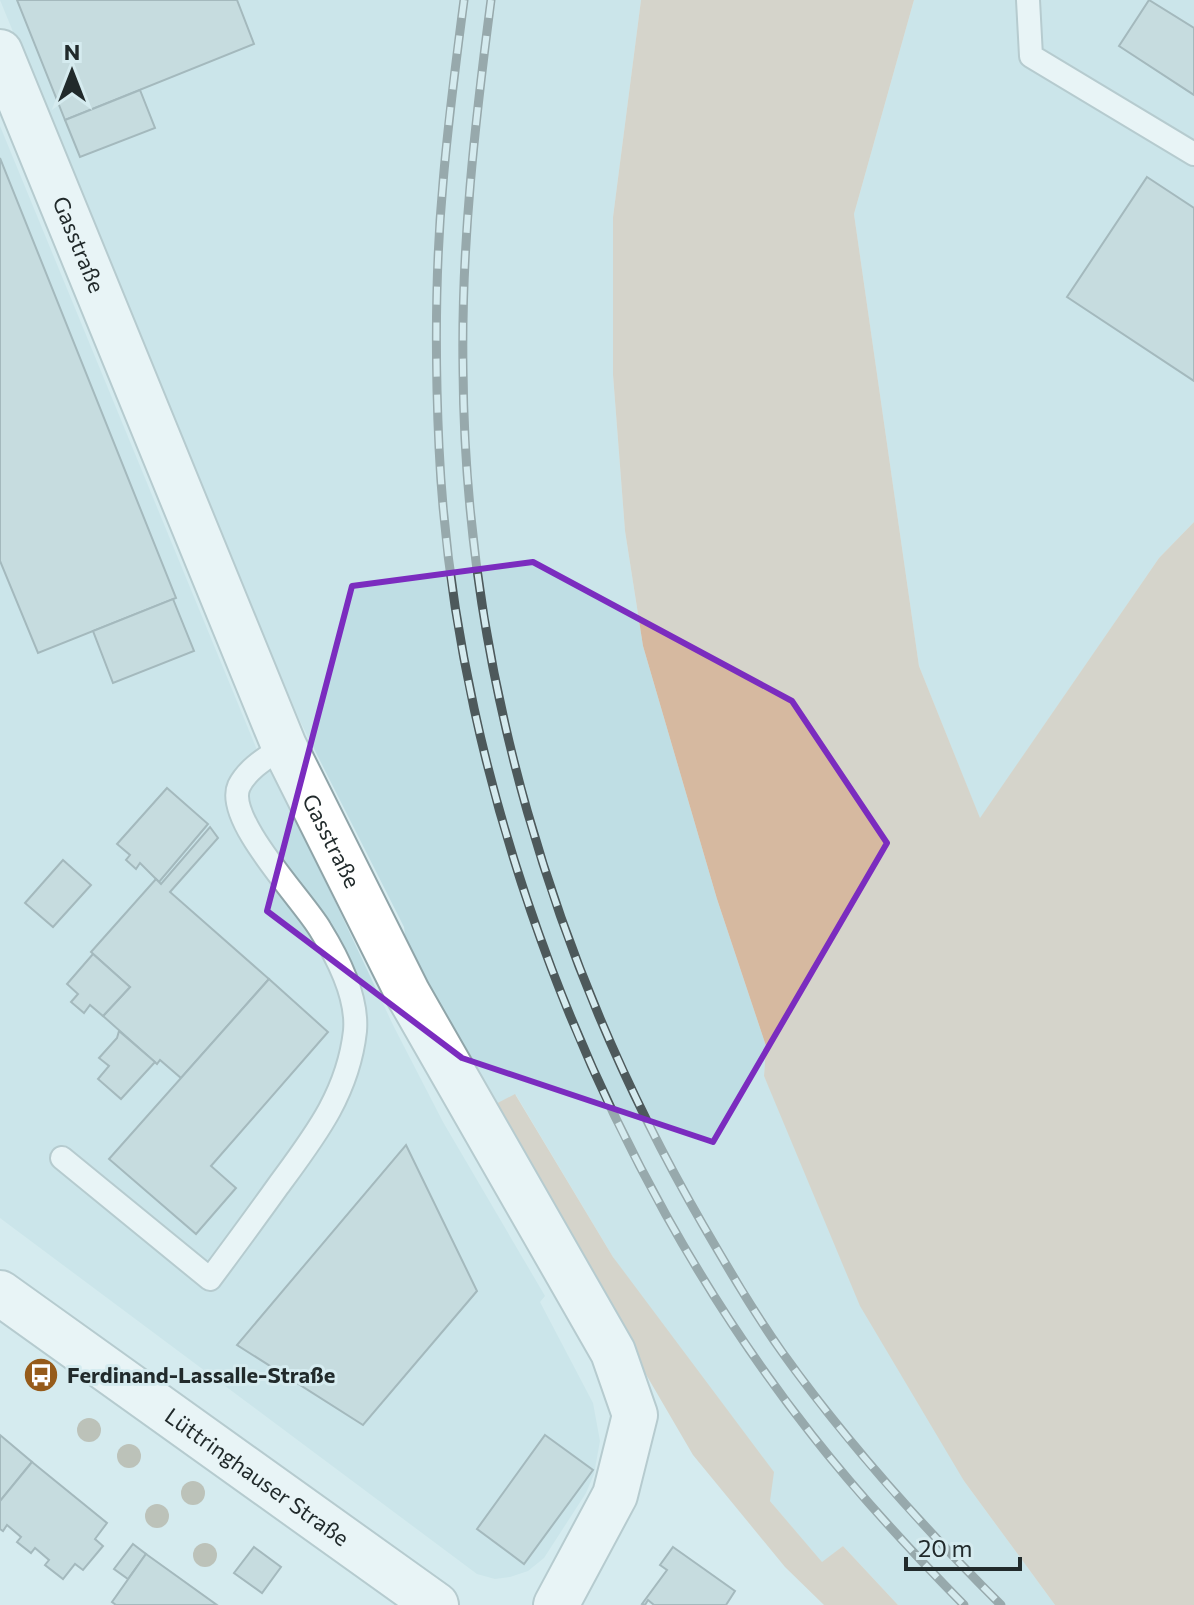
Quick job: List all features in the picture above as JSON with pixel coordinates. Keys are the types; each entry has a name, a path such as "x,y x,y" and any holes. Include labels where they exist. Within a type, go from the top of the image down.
{"street":[{"name":"Gasstraße","path":"0,52 284,746 408,994 613,1352 635,1415 615,1495 556,1605"},
{"name":"Lüttringhauser Straße","path":"0,1293 436,1605"}],"lane":[{"path":"1028,0 1031,56 1194,154"},
{"path":"62,1158 210,1279 326,1120 347,1071 355,1028 351,992 321,930 246,826 238,805 238,787 254,767 284,746"}],"highlighted area":[{"path":"533,562 792,701 887,843 713,1142 462,1058 267,911 352,586"}],"shaded area":[{"path":"0,0 641,0 613,217 613,375 625,531 643,646 717,899 766,1046 764,1076 964,1481 1055,1605 898,1605 843,1546 822,1563 770,1501 613,1257 516,1095 490,1107 410,971 404,927 300,721 203,495"},
{"path":"641,0 914,0 854,214 919,666 980,818 1159,558 1194,522 1194,1605 1055,1605 964,1481 860,1306 764,1076 766,1046 717,899 643,646 625,531 613,375 613,217"},
{"path":"914,0 1194,0 1194,522 1159,558 980,819 919,666 854,214"},
{"path":"0,126 257,750 270,763 394,1027 443,1122 545,1296 540,1302 593,1403 600,1441 594,1474 586,1493 544,1558 528,1571 495,1579 477,1574 0,1218"},
{"path":"515,1094 613,1257 774,1472 770,1501 822,1562 843,1546 898,1605 824,1605 785,1567 693,1455 490,1107"}],"building":[{"path":"17,0 237,0 254,44 65,120"},
{"path":"1149,0 1194,28 1194,95 1119,46"},
{"path":"140,90 155,128 80,157 65,120"},
{"path":"0,158 176,598 38,653 0,561"},
{"path":"1147,177 1194,208 1194,381 1067,297"},
{"path":"173,599 194,651 113,683 93,631"},
{"path":"167,788 208,824 159,882 140,863 136,869 126,860 130,855 117,844"},
{"path":"210,827 218,838 170,892 269,979 181,1078 160,1060 157,1064 103,1016 130,987 91,952 156,879 161,884"},
{"path":"63,860 91,885 53,927 25,903"},
{"path":"93,954 130,987 103,1016 90,1005 84,1013 71,1002 78,994 67,984"},
{"path":"269,979 328,1032 211,1166 236,1188 196,1234 109,1159"},
{"path":"119,1031 155,1062 121,1099 98,1079 109,1066 99,1058 117,1038"},
{"path":"406,1145 477,1291 363,1425 237,1345"},
{"path":"0,1435 32,1462 0,1501"},
{"path":"545,1435 593,1470 524,1564 477,1529"},
{"path":"32,1462 107,1523 95,1539 103,1546 83,1570 75,1564 63,1579 45,1565 49,1560 35,1548 31,1553 17,1542 21,1537 7,1525 3,1531 0,1529 0,1501"},
{"path":"133,1544 146,1554 128,1579 114,1569"},
{"path":"254,1547 281,1567 262,1593 234,1573"},
{"path":"673,1547 735,1591 726,1605 654,1605 648,1600 645,1605 642,1604 667,1570 660,1565"},
{"path":"146,1554 217,1605 116,1605 112,1602"}],"railway":[{"path":"464,0 447,137 438,249 436,348 439,447 451,577 474,709 508,840 552,969 605,1094 666,1215 735,1329 812,1435 886,1522 964,1605"},
{"path":"491,0 475,138 464,276 463,369 468,481 480,592 500,703 528,812 562,919 602,1024 650,1126 731,1273 782,1352 859,1451 1001,1605"}],"place":[{"name":"Ferdinand-Lassalle-Straße","path":"41,1375"}]}
